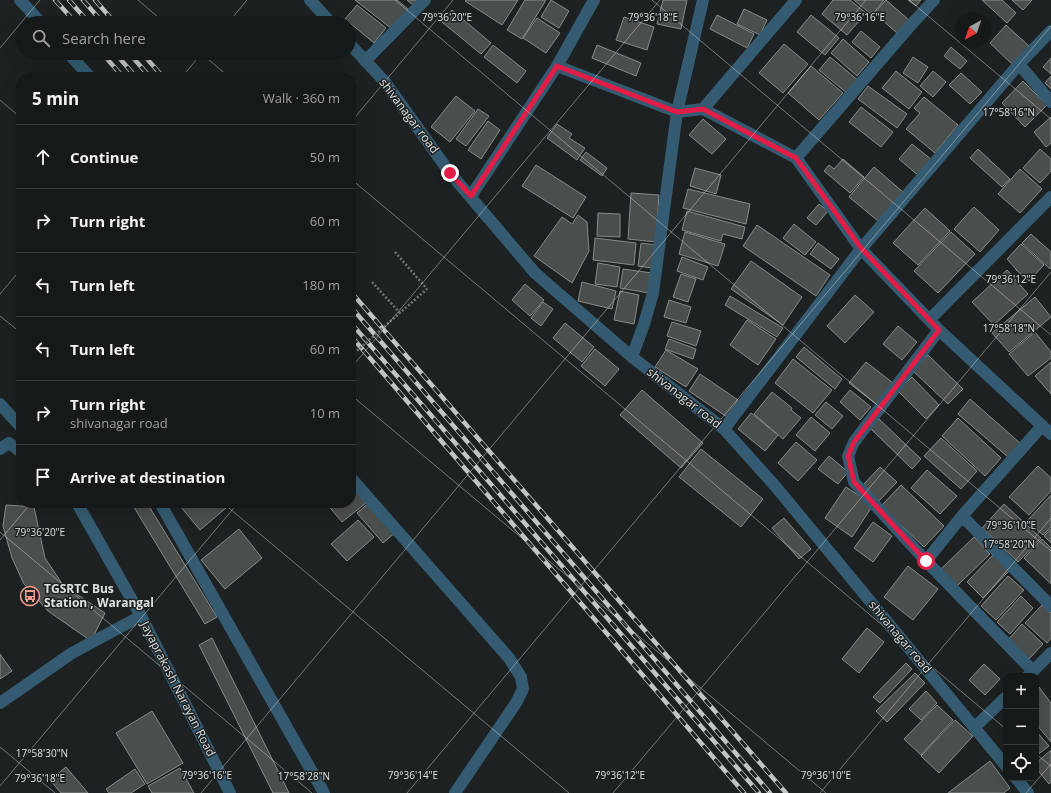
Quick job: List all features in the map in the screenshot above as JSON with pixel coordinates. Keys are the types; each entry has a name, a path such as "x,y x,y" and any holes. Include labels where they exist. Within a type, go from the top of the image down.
{"street":[{"path":"20,0 35,16"},
{"path":"310,0 325,16"},
{"path":"365,61 425,0"},
{"path":"471,196 557,66 594,0"},
{"path":"632,357 653,293 677,112 704,0"},
{"path":"703,109 796,0"},
{"path":"796,158 934,0"},
{"path":"724,429 861,248 1019,64 1051,31"},
{"name":"shivanagar road","path":"356,51 385,82 450,173 535,273 632,357 724,429 776,487 1003,762"},
{"path":"74,60 85,72"},
{"path":"1019,64 1051,102"},
{"path":"557,66 677,112 703,109 796,158 861,248 939,330 1051,434"},
{"path":"929,320 1051,198"},
{"path":"939,330 854,442 848,456 854,482 1029,673"},
{"path":"0,404 16,421"},
{"path":"926,561 962,516 1042,426"},
{"path":"0,449 9,443 16,448"},
{"path":"356,484 509,658 521,677 523,689 516,704 455,793"},
{"name":"Jayaprakash Narayan Road","path":"79,508 141,616 230,793"},
{"path":"163,508 324,793"},
{"path":"962,516 1051,606"},
{"path":"0,703 72,653 141,616"},
{"path":"1031,673 1051,653"},
{"path":"975,727 1003,700"},
{"path":"1018,781 1028,793"}],"path":[{"path":"356,352 427,289 395,252"},
{"path":"372,282 400,313"}],"building":[{"path":"355,0 397,0 408,9 392,29"},
{"path":"407,0 420,0 414,6"},
{"path":"518,0 502,25 465,1"},
{"path":"525,0 546,0 522,39 507,30"},
{"path":"551,0 569,11 559,28 541,17"},
{"path":"663,0 687,0 681,29 657,24"},
{"path":"833,0 850,0 866,13 847,35 822,14"},
{"path":"854,0 884,0 872,15"},
{"path":"886,0 909,20 897,33 874,13"},
{"path":"908,0 921,0 916,6"},
{"path":"982,0 1002,0 1016,13 1007,23"},
{"path":"1012,0 1032,0 1023,10"},
{"path":"357,5 386,28 374,43 356,28 356,16 348,16"},
{"path":"744,9 767,20 760,35 737,24"},
{"path":"452,10 491,43 481,54 442,22"},
{"path":"717,15 754,34 747,48 710,29"},
{"path":"811,15 839,38 825,55 797,32"},
{"path":"624,17 654,27 647,50 616,40"},
{"path":"537,18 560,33 546,53 523,38"},
{"path":"1006,25 1030,47 1013,65 991,44 991,42"},
{"path":"861,31 880,47 871,58 852,42"},
{"path":"843,39 869,62 857,76 831,53"},
{"path":"784,44 808,64 783,93 759,73"},
{"path":"493,45 526,71 517,83 484,57"},
{"path":"597,45 641,63 636,76 592,58"},
{"path":"951,47 967,61 960,69 944,56"},
{"path":"830,57 859,81 848,94 819,70"},
{"path":"913,57 928,67 918,83 903,73"},
{"path":"1051,58 1051,74 1043,67"},
{"path":"811,66 843,93 819,120 788,93"},
{"path":"896,71 922,92 909,109 882,88"},
{"path":"933,71 946,82 933,97 920,86"},
{"path":"961,73 982,92 970,104 949,85"},
{"path":"1051,76 1051,89 1045,83"},
{"path":"1023,81 1047,105 1025,127 1002,103"},
{"path":"868,86 907,114 897,128 858,99"},
{"path":"456,96 475,111 450,142 431,127"},
{"path":"924,97 958,125 935,153 906,129 920,113 914,108"},
{"path":"861,107 893,132 881,147 849,122"},
{"path":"478,109 489,116 466,146 456,139"},
{"path":"1051,117 1051,143 1046,147 1034,132"},
{"path":"703,119 726,139 712,154 689,135"},
{"path":"488,121 500,130 481,159 468,150"},
{"path":"557,124 572,134 569,138 585,148 577,160 547,138"},
{"path":"912,144 932,160 919,176 899,159"},
{"path":"978,149 1010,179 1002,187 970,158"},
{"path":"1040,149 1051,159 1051,171 1040,183 1023,168"},
{"path":"586,152 607,168 602,176 580,160"},
{"path":"843,159 864,177 850,193 824,171 829,165 834,169"},
{"path":"536,165 586,197 573,218 522,186"},
{"path":"874,167 903,192 878,221 849,197"},
{"path":"695,168 721,175 716,194 690,186"},
{"path":"1020,169 1042,189 1020,213 998,194"},
{"path":"688,189 750,204 746,224 683,208"},
{"path":"631,193 659,195 656,242 628,239"},
{"path":"819,204 828,211 816,225 807,218"},
{"path":"974,207 999,230 980,252 954,229"},
{"path":"925,208 950,231 918,265 893,243"},
{"path":"687,211 745,227 742,239 723,234 721,241 682,230"},
{"path":"598,213 620,214 620,237 597,236"},
{"path":"578,215 587,222 589,251 572,283 534,256 562,217 572,224"},
{"path":"794,224 816,242 805,255 783,238"},
{"path":"757,225 830,275 816,296 743,246"},
{"path":"685,232 725,244 718,266 679,254"},
{"path":"951,232 975,254 938,293 914,271"},
{"path":"1031,234 1051,252 1050,269 1022,243"},
{"path":"595,238 636,243 634,265 593,260"},
{"path":"641,243 655,245 652,268 638,266"},
{"path":"818,243 839,259 831,269 810,254"},
{"path":"1021,244 1044,265 1029,281 1016,270 1007,259"},
{"path":"682,257 708,267 703,280 677,271"},
{"path":"751,261 802,297 783,325 731,289"},
{"path":"598,263 620,267 617,287 595,284"},
{"path":"623,269 652,273 649,293 620,288"},
{"path":"1007,270 1028,294 994,325 972,302"},
{"path":"681,274 696,279 688,302 673,297"},
{"path":"582,282 616,291 612,309 578,301"},
{"path":"525,284 544,300 530,316 512,300"},
{"path":"620,291 639,295 634,324 614,320"},
{"path":"855,295 874,312 845,343 827,326"},
{"path":"730,296 783,328 777,337 725,305"},
{"path":"1035,297 1051,317 1009,352 992,333"},
{"path":"669,300 691,307 686,323 664,317"},
{"path":"543,302 553,309 541,326 531,318"},
{"path":"747,320 776,339 758,365 730,345"},
{"path":"672,322 701,331 696,346 667,336"},
{"path":"565,323 594,347 582,362 553,338"},
{"path":"898,326 917,342 902,360 883,344"},
{"path":"1035,332 1051,352 1051,358 1028,376 1009,354"},
{"path":"669,339 696,349 693,359 665,349"},
{"path":"804,347 842,379 835,389 796,357"},
{"path":"595,349 619,369 605,386 581,366"},
{"path":"666,350 698,369 686,387 655,367"},
{"path":"928,355 963,389 948,404 913,371"},
{"path":"793,359 832,390 813,413 775,383"},
{"path":"866,362 893,383 876,404 849,383"},
{"path":"1051,362 1051,394 1035,376"},
{"path":"700,374 738,400 727,417 689,391"},
{"path":"912,377 939,405 926,419 898,391"},
{"path":"642,390 703,443 681,468 620,415"},
{"path":"850,390 871,407 860,420 840,402"},
{"path":"772,392 792,408 791,410 801,418 783,439 754,414"},
{"path":"970,399 1020,443 1008,457 958,414"},
{"path":"826,402 843,416 832,429 815,415"},
{"path":"751,413 778,435 765,451 738,429"},
{"path":"811,417 830,433 815,451 796,435"},
{"path":"878,418 921,459 912,469 869,427"},
{"path":"958,418 1001,458 985,476 942,436"},
{"path":"941,438 977,471 961,489 924,456"},
{"path":"796,442 817,460 798,481 778,463"},
{"path":"701,449 763,499 741,527 679,477"},
{"path":"829,456 848,472 838,484 818,469"},
{"path":"1038,466 1051,478 1051,491 1029,515 1009,497"},
{"path":"880,467 897,482 878,502 862,486"},
{"path":"927,470 957,496 940,514 911,488"},
{"path":"901,485 944,526 924,547 881,506"},
{"path":"846,487 873,505 852,537 825,518"},
{"path":"356,490 366,503 342,522 330,508 356,508"},
{"path":"1051,495 1051,527 1043,535 1027,521"},
{"path":"370,502 396,532 383,543 357,513"},
{"path":"1004,504 1041,538 1018,562 982,528"},
{"path":"6,505 16,506 16,508 34,508 45,558 63,585 105,613 91,641 48,611 24,584 12,558 3,526"},
{"path":"134,508 150,508 217,617 205,624"},
{"path":"182,508 226,508 200,530"},
{"path":"784,518 811,549 799,559 772,528"},
{"path":"358,520 374,537 347,561 331,544"},
{"path":"873,522 892,536 873,562 854,548"},
{"path":"239,529 262,558 225,589 201,560"},
{"path":"1051,529 1051,543 1044,536"},
{"path":"974,537 990,554 957,586 941,569"},
{"path":"1042,539 1051,548 1051,584 1024,558"},
{"path":"993,555 1009,571 983,598 967,582"},
{"path":"908,566 938,589 913,620 884,597"},
{"path":"1008,576 1024,590 996,620 981,606"},
{"path":"1021,596 1033,608 1010,634 997,622"},
{"path":"1042,605 1051,613 1051,638 1047,643 1025,623"},
{"path":"1022,624 1043,644 1029,659 1008,640"},
{"path":"867,628 884,642 859,673 842,659"},
{"path":"212,638 289,793 273,793 199,645"},
{"path":"0,654 12,671 0,679"},
{"path":"906,663 912,669 880,703 873,697"},
{"path":"984,664 1000,679 985,695 969,680"},
{"path":"915,673 925,683 887,722 876,711"},
{"path":"1039,687 1051,703 1051,742 1039,728"},
{"path":"926,691 937,703 921,720 909,709"},
{"path":"937,705 953,720 921,755 904,739"},
{"path":"152,711 183,763 147,784 116,733"},
{"path":"955,720 973,736 939,773 921,756"},
{"path":"1039,734 1049,746 1039,754"},
{"path":"1051,750 1051,782 1049,784 1039,772 1039,760"},
{"path":"990,761 1003,779 1003,781 1005,781 1010,788 1004,793 948,793"},
{"path":"66,767 88,793 61,793 50,780"},
{"path":"180,768 194,793 152,793 148,786"},
{"path":"135,769 145,784 131,793 109,793 106,789"}],"railway":[{"path":"55,0 70,16"},
{"path":"69,0 83,16"},
{"path":"83,0 97,16"},
{"path":"95,0 109,16"},
{"path":"108,60 119,72"},
{"path":"121,60 132,72"},
{"path":"135,60 146,72"},
{"path":"148,60 159,72"},
{"path":"356,298 786,793"},
{"path":"356,313 770,793"},
{"path":"356,329 759,793"},
{"path":"356,342 744,793"}],"place":[{"name":"TGSRTC Bus Station , Warangal","path":"30,596"}],"route":[{"path":"450,173 471,196 557,66 677,112 703,109 796,158 861,248 939,330 854,442 848,456 854,482 926,561"}]}
